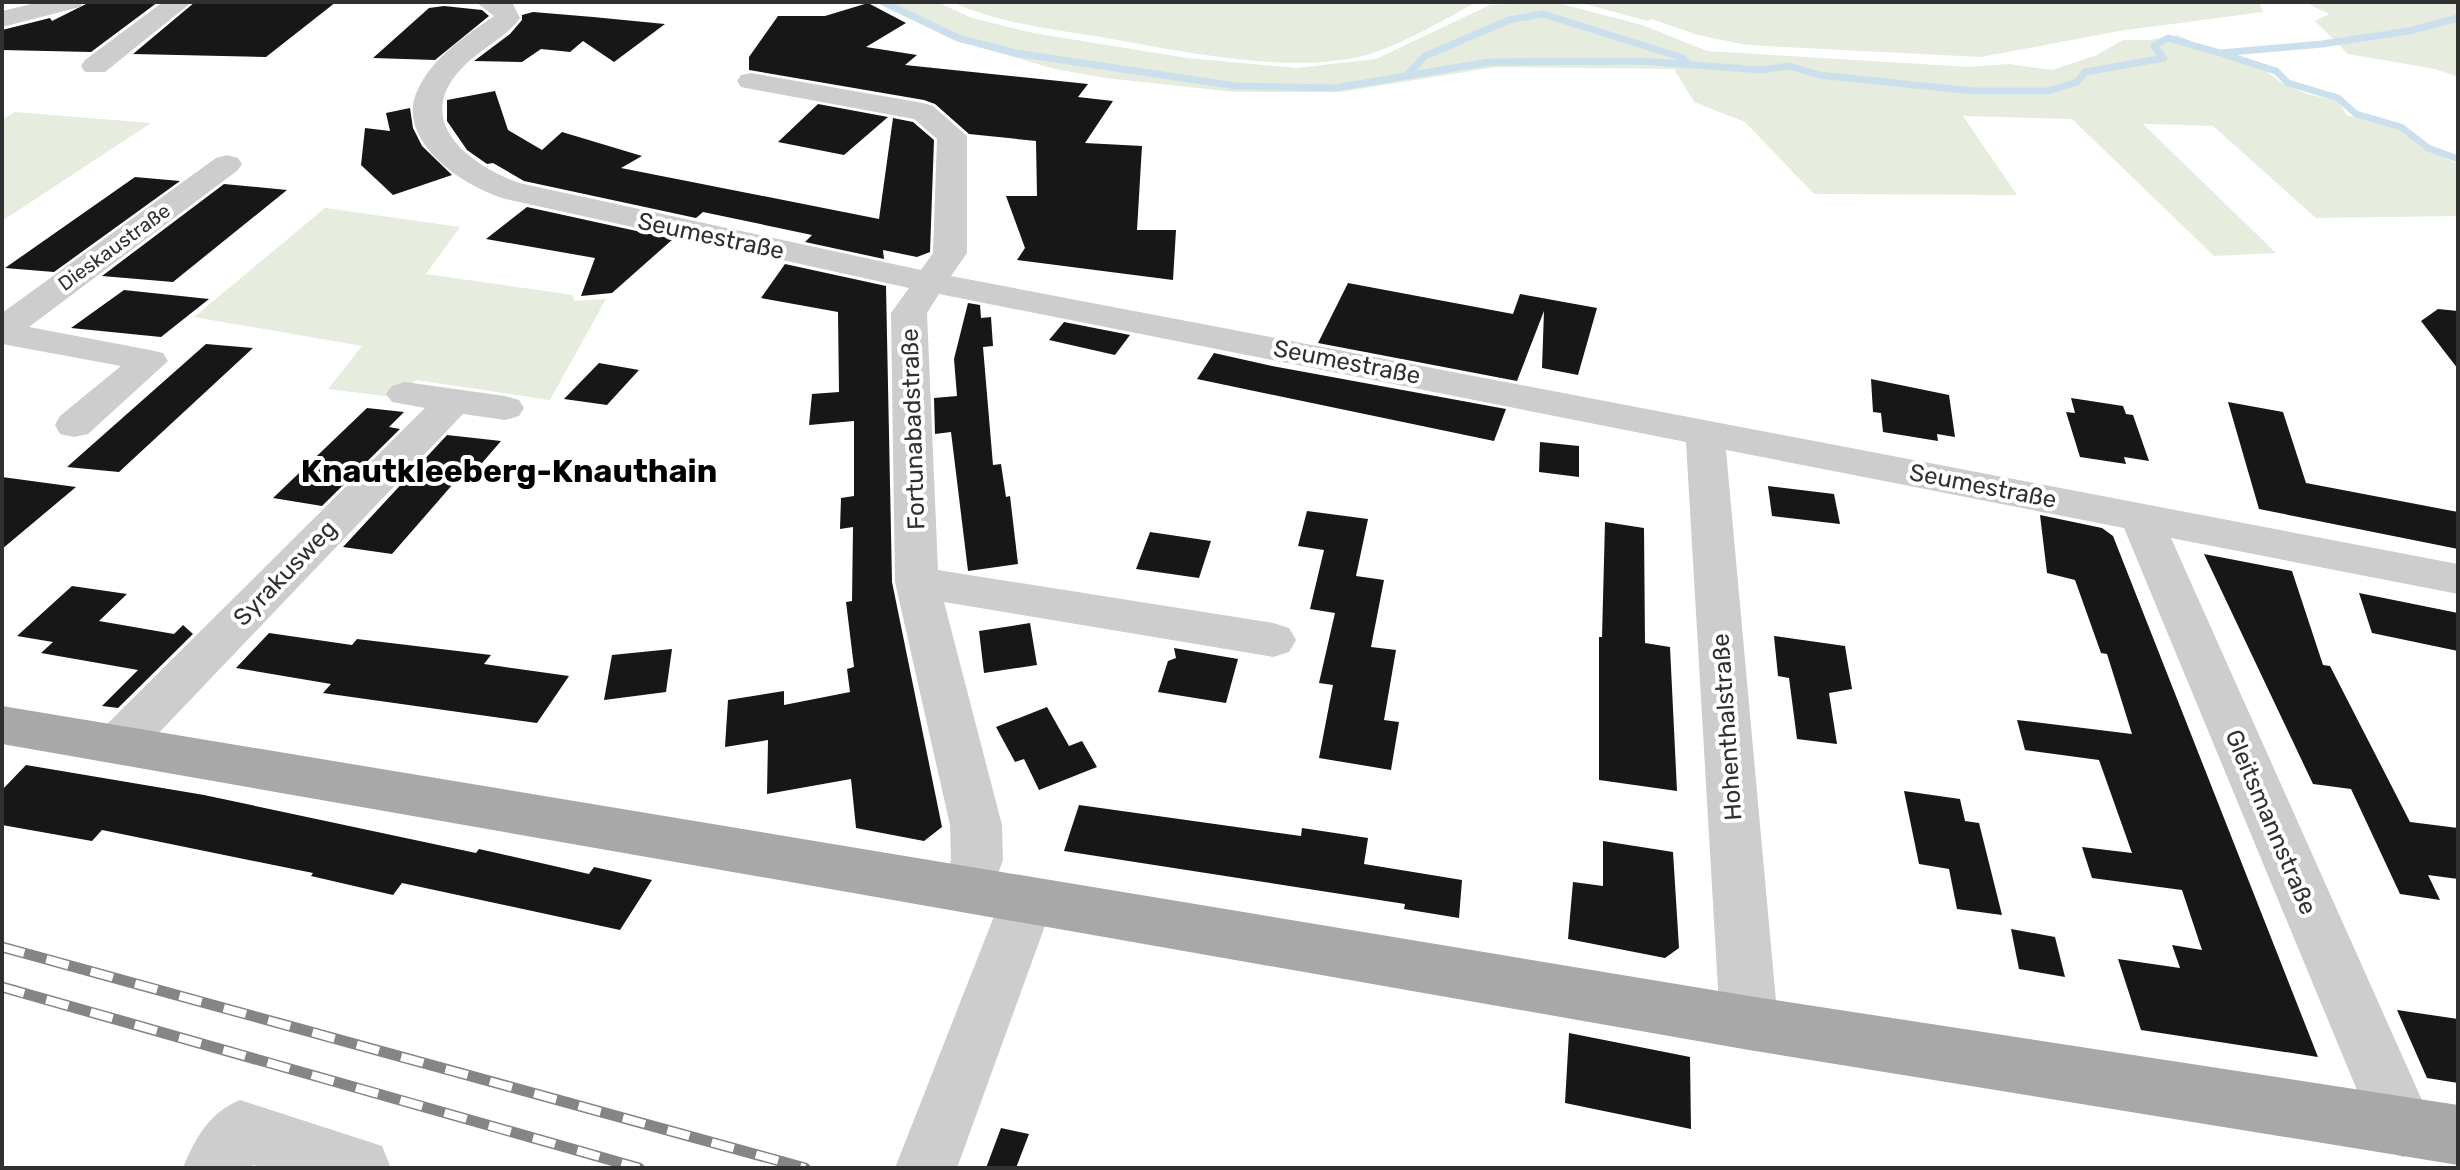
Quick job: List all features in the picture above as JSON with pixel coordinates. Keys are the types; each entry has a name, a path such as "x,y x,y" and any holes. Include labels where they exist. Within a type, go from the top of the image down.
{"main road":[{"path":"2,725 1749,1023 2430,1131"}],"street":[{"path":"2,19 71,2"},
{"path":"95,66 179,2"},
{"name":"Seumestraße","path":"489,2 505,8 507,18 441,72 423,110 433,136 463,169 482,181 576,207 929,282 2458,579"},
{"name":"Fortunabadstraße","path":"751,81 923,112 952,136 950,253 909,313 917,582 976,825 977,860 967,890"},
{"name":"Dieskaustraße","path":"2,332 227,164"},
{"name":"Dieskaustraße","path":"2,332 150,361 74,425"},
{"path":"405,394 505,408"},
{"name":"Syrakusweg","path":"117,745 454,401"},
{"name":"Hohenthalstraße","path":"1705,432 1749,1023"},
{"name":"Gleitsmannstraße","path":"2140,516 2430,1131"},
{"path":"917,582 1273,640"},
{"path":"926,1168 1027,901"},
{"path":"214,1168 240,1130 360,1168"}],"shaded area":[{"path":"876,2 937,2 972,18 1033,33 1187,58 1296,68 1376,59 1490,5 1554,2 1642,25 1707,51 1969,67 2008,64 2052,70 2097,55 2123,40 2178,35 2210,51 2266,71 2283,84 2307,94 2338,101 2347,115 2398,129 2422,148 2458,164 2458,216 2316,218 2213,126 2143,124 2276,253 2214,256 2072,119 1963,116 2017,195 1814,194 1745,122 1694,102 1674,69 1496,67 1340,92 1235,92 1105,78 1055,69 959,41"},
{"path":"952,2 1477,2 1426,30 1373,53 1311,63 1240,59 1169,49 1028,25 989,16"},
{"path":"1578,2 2259,2 2263,12 2119,31 1981,57 1746,45"},
{"path":"2305,2 2458,2 2458,77 2435,69 2348,54 2315,21 2329,14"},
{"path":"15,112 151,123 2,221 2,120"},
{"path":"325,208 460,227 426,274 573,295 574,301 606,299 550,400 416,380 393,397 328,389 362,346 194,317"}],"building":[{"path":"158,2 91,52 2,50 2,30 50,18 52,21 86,4"},
{"path":"195,2 336,2 266,57 133,54"},
{"path":"868,3 906,23 866,47 917,55 905,65 1088,84 1078,97 1113,101 1085,143 1142,146 1137,230 1176,230 1173,280 1017,260 1025,248 1006,196 1037,196 1036,141 969,134 935,104 924,100 749,70 749,57 778,16 825,16"},
{"path":"444,6 482,10 489,16 435,60 373,58 429,8"},
{"path":"533,12 665,24 614,62 583,41 570,52 541,49 522,62 474,61 510,34 522,20 522,15"},
{"path":"495,91 508,130 542,150 562,132 642,156 621,168 879,219 893,118 913,122 934,140 930,252 917,257 883,250 884,259 805,242 812,235 703,212 696,218 524,181 493,163 487,164 467,150 447,121 447,100"},
{"path":"818,104 888,117 844,155 778,142"},
{"path":"410,108 413,128 422,146 452,175 393,195 361,165 365,128 390,131 386,113"},
{"path":"135,177 180,181 54,272 5,268"},
{"path":"224,184 287,190 173,282 102,276"},
{"path":"527,207 673,239 612,293 581,296 595,258 486,239"},
{"path":"785,264 886,286 892,582 942,827 924,841 856,828 851,779 767,794 768,740 725,747 728,700 784,691 784,705 850,692 847,669 854,667 846,602 852,601 853,527 840,529 841,498 854,496 854,421 809,425 812,394 839,392 838,312 761,298"},
{"path":"1348,283 1513,314 1520,294 1597,308 1578,375 1542,368 1544,311 1517,381 1318,343"},
{"path":"124,290 209,299 161,337 71,328"},
{"path":"968,303 980,305 981,318 991,317 993,346 983,347 993,465 1001,464 1006,497 1010,496 1018,564 968,571 951,432 935,434 934,398 957,396 954,359"},
{"path":"2438,309 2458,311 2458,369 2421,321"},
{"path":"1064,322 1130,335 1115,355 1049,340"},
{"path":"206,344 253,348 119,472 67,467"},
{"path":"1214,353 1506,409 1494,441 1197,379"},
{"path":"599,363 639,370 607,405 564,399"},
{"path":"1871,379 1949,395 1955,437 1937,434 1938,441 1883,432 1881,413 1873,412"},
{"path":"2071,398 2123,406 2126,414 2133,415 2149,461 2124,457 2126,464 2080,457 2066,412 2075,413"},
{"path":"2228,402 2283,412 2306,483 2458,512 2458,549 2259,509"},
{"path":"367,408 404,412 389,427 400,429 322,506 273,498"},
{"path":"447,435 501,441 470,477 460,476 392,554 343,547"},
{"path":"1540,442 1579,446 1579,477 1539,472"},
{"path":"2,477 76,487 2,549"},
{"path":"1768,486 1834,494 1840,524 1772,516"},
{"path":"1307,511 1368,519 1356,576 1384,580 1371,647 1396,650 1384,720 1399,722 1391,770 1319,758 1333,685 1319,683 1335,613 1310,609 1324,550 1298,546"},
{"path":"2040,515 2102,528 2113,536 2318,1057 2141,1030 2118,959 2180,968 2172,945 2202,950 2182,890 2092,878 2082,847 2132,853 2099,760 2025,750 2017,720 2132,734 2107,654 2101,653 2075,580 2047,573"},
{"path":"1605,522 1644,528 1645,643 1670,647 1677,791 1599,780 1599,637 1602,637"},
{"path":"1150,532 1211,541 1199,578 1136,569"},
{"path":"2204,554 2292,571 2323,665 2330,666 2410,822 2458,828 2458,879 2428,875 2440,900 2400,894 2351,789 2313,784"},
{"path":"72,586 127,594 99,621 174,634 183,625 193,634 118,708 102,706 138,670 41,653 53,642 17,636"},
{"path":"2359,593 2458,613 2458,651 2372,633"},
{"path":"1030,623 1037,665 984,673 979,631"},
{"path":"269,633 352,645 357,639 491,655 484,664 569,676 537,723 323,693 331,684 236,668"},
{"path":"1774,636 1845,646 1852,689 1829,693 1837,744 1797,739 1789,678 1778,676"},
{"path":"1174,648 1238,659 1226,703 1158,692 1168,661 1176,658"},
{"path":"672,649 666,692 604,700 612,655"},
{"path":"1047,707 1069,746 1082,741 1097,767 1039,790 1024,759 1015,762 996,727"},
{"path":"26,765 204,795 589,874 594,867 652,880 620,930 402,883 393,895 311,876 313,873 102,830 92,841 2,825 2,790"},
{"path":"1904,791 1960,799 1965,821 1979,823 2002,915 1957,909 1949,869 1919,864"},
{"path":"1079,805 1301,836 1302,828 1368,838 1364,864 1462,880 1459,918 1404,909 1405,904 1064,851"},
{"path":"1603,841 1673,852 1679,948 1665,958 1568,939 1573,882 1603,886"},
{"path":"2011,929 2055,937 2065,977 2019,969"},
{"path":"2397,1010 2458,1019 2458,1083 2427,1078"},
{"path":"1569,1033 1690,1057 1691,1129 1565,1103"},
{"path":"1001,1128 1029,1134 1016,1168 986,1168"}],"waterway":[{"path":"883,2 958,38 1015,53 1236,86 1335,88 1489,62 1640,61 1761,70 1789,66 1819,75 1973,91 2048,91 2077,82 2085,72 2164,58 2154,46 2168,38 2220,53 2322,44 2409,31 2458,18"},
{"path":"1406,76 1425,56 1509,20 1543,14 1683,58 1687,63"},
{"path":"2226,55 2276,71 2288,83 2338,98 2356,114 2401,127 2428,148 2458,159"}],"railway":[{"path":"2,947 805,1168"},
{"path":"2,987 639,1168"}],"district":[{"name":"Knautkleeberg-Knauthain","path":"509,471"}]}
